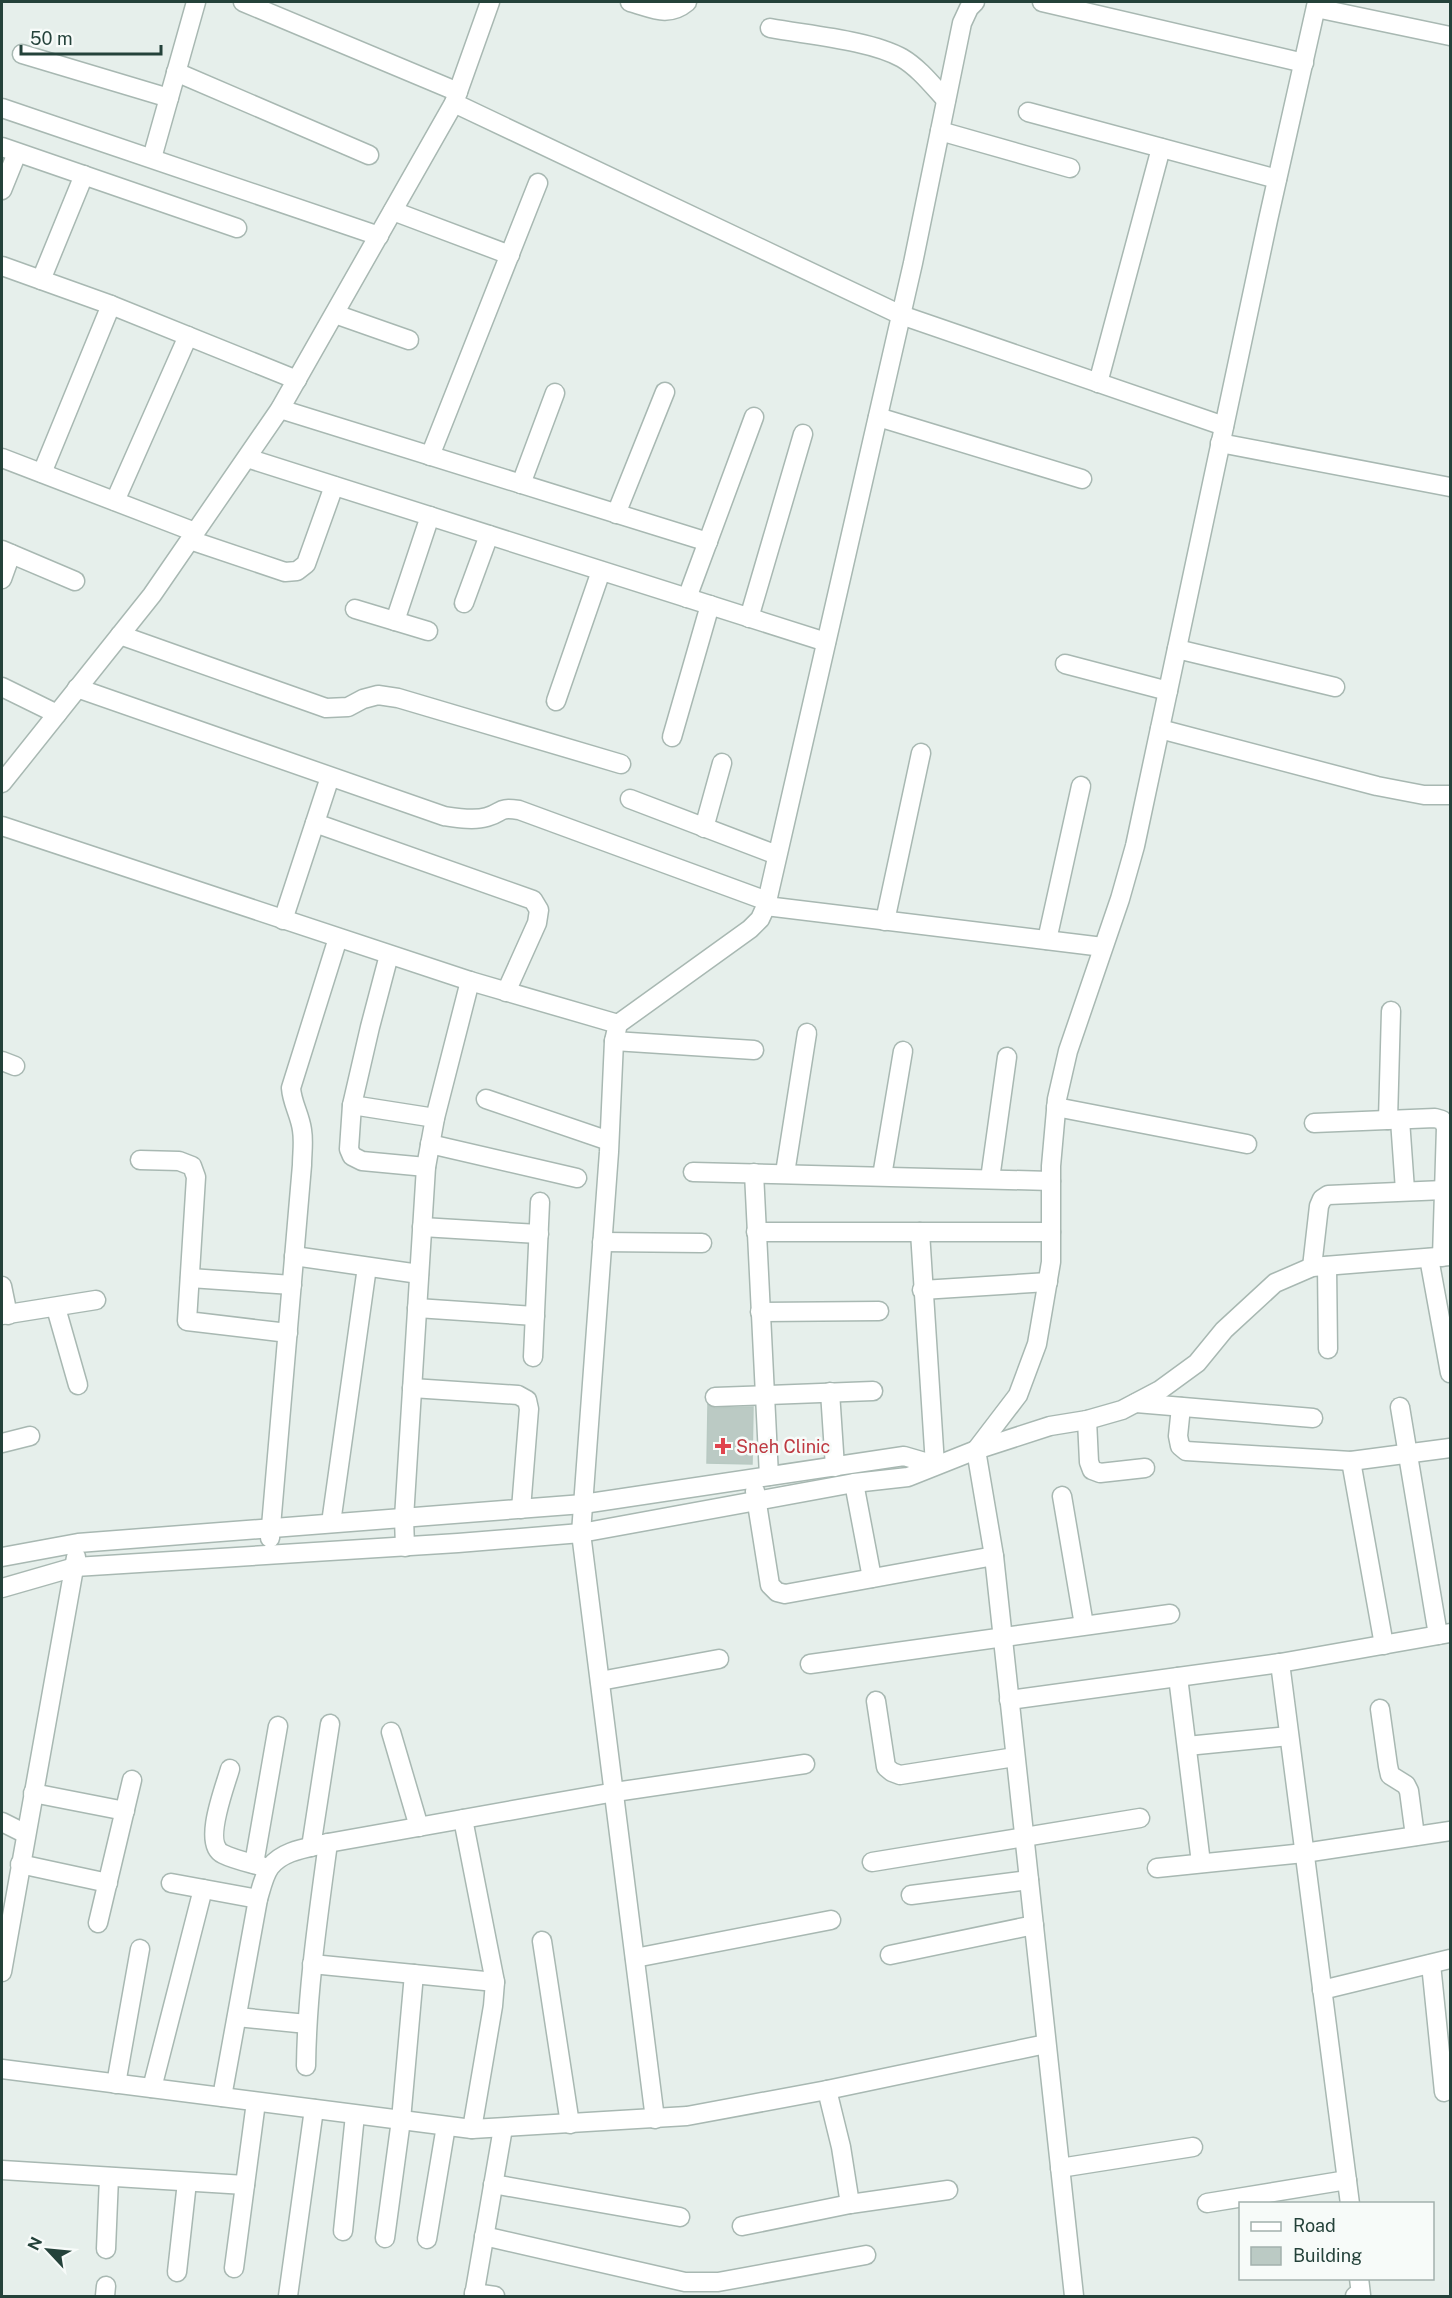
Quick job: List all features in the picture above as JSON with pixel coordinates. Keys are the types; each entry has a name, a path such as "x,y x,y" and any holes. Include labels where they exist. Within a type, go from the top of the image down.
{"street":[{"path":"152,158 196,2"},
{"path":"243,2 456,97 901,315 1098,383 1222,435 1450,487"},
{"path":"2,783 152,595 280,409 456,97 490,2"},
{"path":"630,2 664,11 674,11 687,2"},
{"path":"656,2120 581,1533 616,1033 750,929 760,919 767,904 901,315 962,23 969,8 975,2"},
{"path":"1042,2 1304,63"},
{"path":"1074,2296 994,1556 975,1450 1018,1395 1037,1344 1051,1262 1051,1182 1056,1107 1068,1051 1135,846 1277,179 1317,5 1450,36"},
{"path":"770,28 854,43 902,58 946,100"},
{"path":"22,54 169,98"},
{"path":"176,72 369,155"},
{"path":"2,108 379,236"},
{"path":"1028,112 1277,179"},
{"path":"940,131 1070,168"},
{"path":"1098,383 1161,148"},
{"path":"2,190 9,150 237,228"},
{"path":"41,280 84,176"},
{"path":"430,456 538,183"},
{"path":"393,211 510,255"},
{"path":"2,266 111,305 297,380"},
{"path":"42,473 111,305"},
{"path":"335,314 409,340"},
{"path":"115,501 188,336"},
{"path":"616,514 665,392"},
{"path":"521,484 555,393"},
{"path":"280,409 708,542"},
{"path":"687,598 754,417"},
{"path":"878,417 1082,478"},
{"path":"749,618 803,434"},
{"path":"2,458 115,501 193,536 285,572 297,571 306,564 334,486"},
{"path":"247,458 826,642"},
{"path":"395,621 430,516"},
{"path":"464,603 489,535"},
{"path":"2,579 6,552 75,581"},
{"path":"556,701 601,571"},
{"path":"672,737 710,605"},
{"path":"355,609 428,631"},
{"path":"120,635 326,708 348,707 363,699 378,695 388,696 621,764"},
{"path":"1177,649 1335,687"},
{"path":"1065,664 1168,691"},
{"path":"2,687 57,714"},
{"path":"77,688 444,816 468,819 487,817 504,808 519,810 767,904 885,921 1103,946"},
{"path":"1160,729 1377,786 1424,795 1450,795"},
{"path":"885,921 921,753"},
{"path":"704,828 722,763"},
{"path":"283,920 330,777"},
{"path":"1047,940 1081,786"},
{"path":"630,799 777,855"},
{"path":"315,823 533,900 539,910 537,923 506,992"},
{"path":"2,826 506,992 616,1033 754,1050"},
{"path":"269,1555 302,1165 302,1132 298,1114 292,1102 291,1088 338,938"},
{"path":"390,955 370,1027 352,1106 349,1149 352,1156 362,1161 426,1167"},
{"path":"405,1547 404,1518 426,1167 435,1118 470,981"},
{"path":"1391,1011 1394,1120 1405,1190"},
{"path":"785,1173 807,1033"},
{"path":"882,1176 903,1051"},
{"path":"990,1179 1007,1057"},
{"path":"486,1099 609,1141"},
{"path":"352,1106 435,1118"},
{"path":"1056,1107 1247,1144"},
{"path":"1314,1124 1435,1118 1442,1120 1446,1127 1441,1257 1450,1373"},
{"path":"430,1144 577,1178"},
{"path":"140,1160 179,1161 192,1166 196,1177 187,1321 288,1333"},
{"path":"693,1172 1051,1182"},
{"path":"754,1173 765,1394 761,1478 756,1501 770,1585 777,1592 785,1593 994,1556"},
{"path":"1328,1349 1319,1266 1319,1206 1322,1200 1328,1195 1444,1190"},
{"path":"533,1357 540,1202"},
{"path":"422,1227 539,1234"},
{"path":"756,1232 1051,1232"},
{"path":"920,1232 935,1465"},
{"path":"602,1242 702,1243"},
{"path":"294,1256 419,1274"},
{"path":"2,1588 75,1567 405,1547 581,1533 854,1482 908,1477 975,1450 1050,1426 1087,1420 1122,1410 1136,1403 1160,1390 1197,1363 1224,1330 1275,1283 1319,1266 1441,1257"},
{"path":"331,1524 367,1267"},
{"path":"190,1278 292,1285"},
{"path":"922,1290 1048,1282"},
{"path":"2,1286 5,1315 96,1300"},
{"path":"56,1308 78,1385"},
{"path":"417,1308 535,1316"},
{"path":"760,1312 879,1311"},
{"path":"412,1388 518,1395 527,1400 530,1409 521,1509"},
{"path":"715,1397 873,1391"},
{"path":"830,1392 835,1467"},
{"path":"1136,1403 1313,1418"},
{"path":"1181,1407 1178,1436 1180,1446 1186,1451 1351,1461 1450,1448"},
{"path":"1010,1700 1280,1663 1444,1634 1407,1454 1400,1407"},
{"path":"1087,1420 1089,1462 1092,1470 1100,1473 1145,1468"},
{"path":"2,1443 30,1437"},
{"path":"2,1557 78,1543 583,1504 904,1456 935,1465"},
{"path":"1351,1461 1384,1645"},
{"path":"854,1482 872,1578"},
{"path":"1062,1496 1084,1625"},
{"path":"2,1972 13,1874 26,1833 78,1543"},
{"path":"810,1664 1170,1614"},
{"path":"600,1681 719,1659"},
{"path":"1280,1663 1350,2202"},
{"path":"1178,1677 1201,1863"},
{"path":"876,1701 886,1767 892,1772 900,1775 1015,1757"},
{"path":"1380,1708 1390,1775 1406,1785 1409,1791 1415,1836"},
{"path":"306,2066 319,1845 330,1724"},
{"path":"222,2097 258,1899 278,1726"},
{"path":"391,1732 419,1827"},
{"path":"1187,1746 1289,1736"},
{"path":"230,1769 213,1833 214,1845 220,1853 262,1866 281,1857 319,1845 615,1792 805,1764"},
{"path":"98,1923 132,1780"},
{"path":"33,1793 125,1812"},
{"path":"872,1862 1140,1818"},
{"path":"463,1819 495,1982 472,2129"},
{"path":"2,1822 26,1833"},
{"path":"1157,1868 1304,1853 1450,1831"},
{"path":"13,1874 108,1884"},
{"path":"911,1895 1029,1880"},
{"path":"171,1883 258,1899"},
{"path":"152,2088 202,1889"},
{"path":"635,1958 831,1920"},
{"path":"890,1955 1034,1926"},
{"path":"542,1941 570,2124"},
{"path":"116,2084 140,1949"},
{"path":"1322,1990 1450,1959"},
{"path":"312,1964 495,1982"},
{"path":"1431,1964 1444,2092"},
{"path":"384,2238 401,2120 414,1974"},
{"path":"237,2017 307,2024"},
{"path":"2,2069 472,2129 656,2120 687,2116 827,2090 1046,2043"},
{"path":"827,2090 841,2147 850,2204"},
{"path":"234,2268 256,2102"},
{"path":"288,2296 314,2109"},
{"path":"343,2231 355,2115"},
{"path":"427,2239 446,2126"},
{"path":"495,2296 474,2295 503,2128"},
{"path":"1060,2168 1193,2147"},
{"path":"2,2170 245,2185"},
{"path":"106,2249 109,2177"},
{"path":"1207,2203 1347,2180"},
{"path":"177,2272 187,2182"},
{"path":"493,2184 680,2217"},
{"path":"742,2226 850,2204 948,2190"},
{"path":"484,2236 685,2282 718,2282 866,2255"},
{"path":"1355,2296 1362,2295 1359,2280"}],"building":[{"path":"708,1405 715,1408 753,1407 752,1464 707,1463"}],"place":[{"name":"Sneh Clinic","path":"723,1446"}]}
